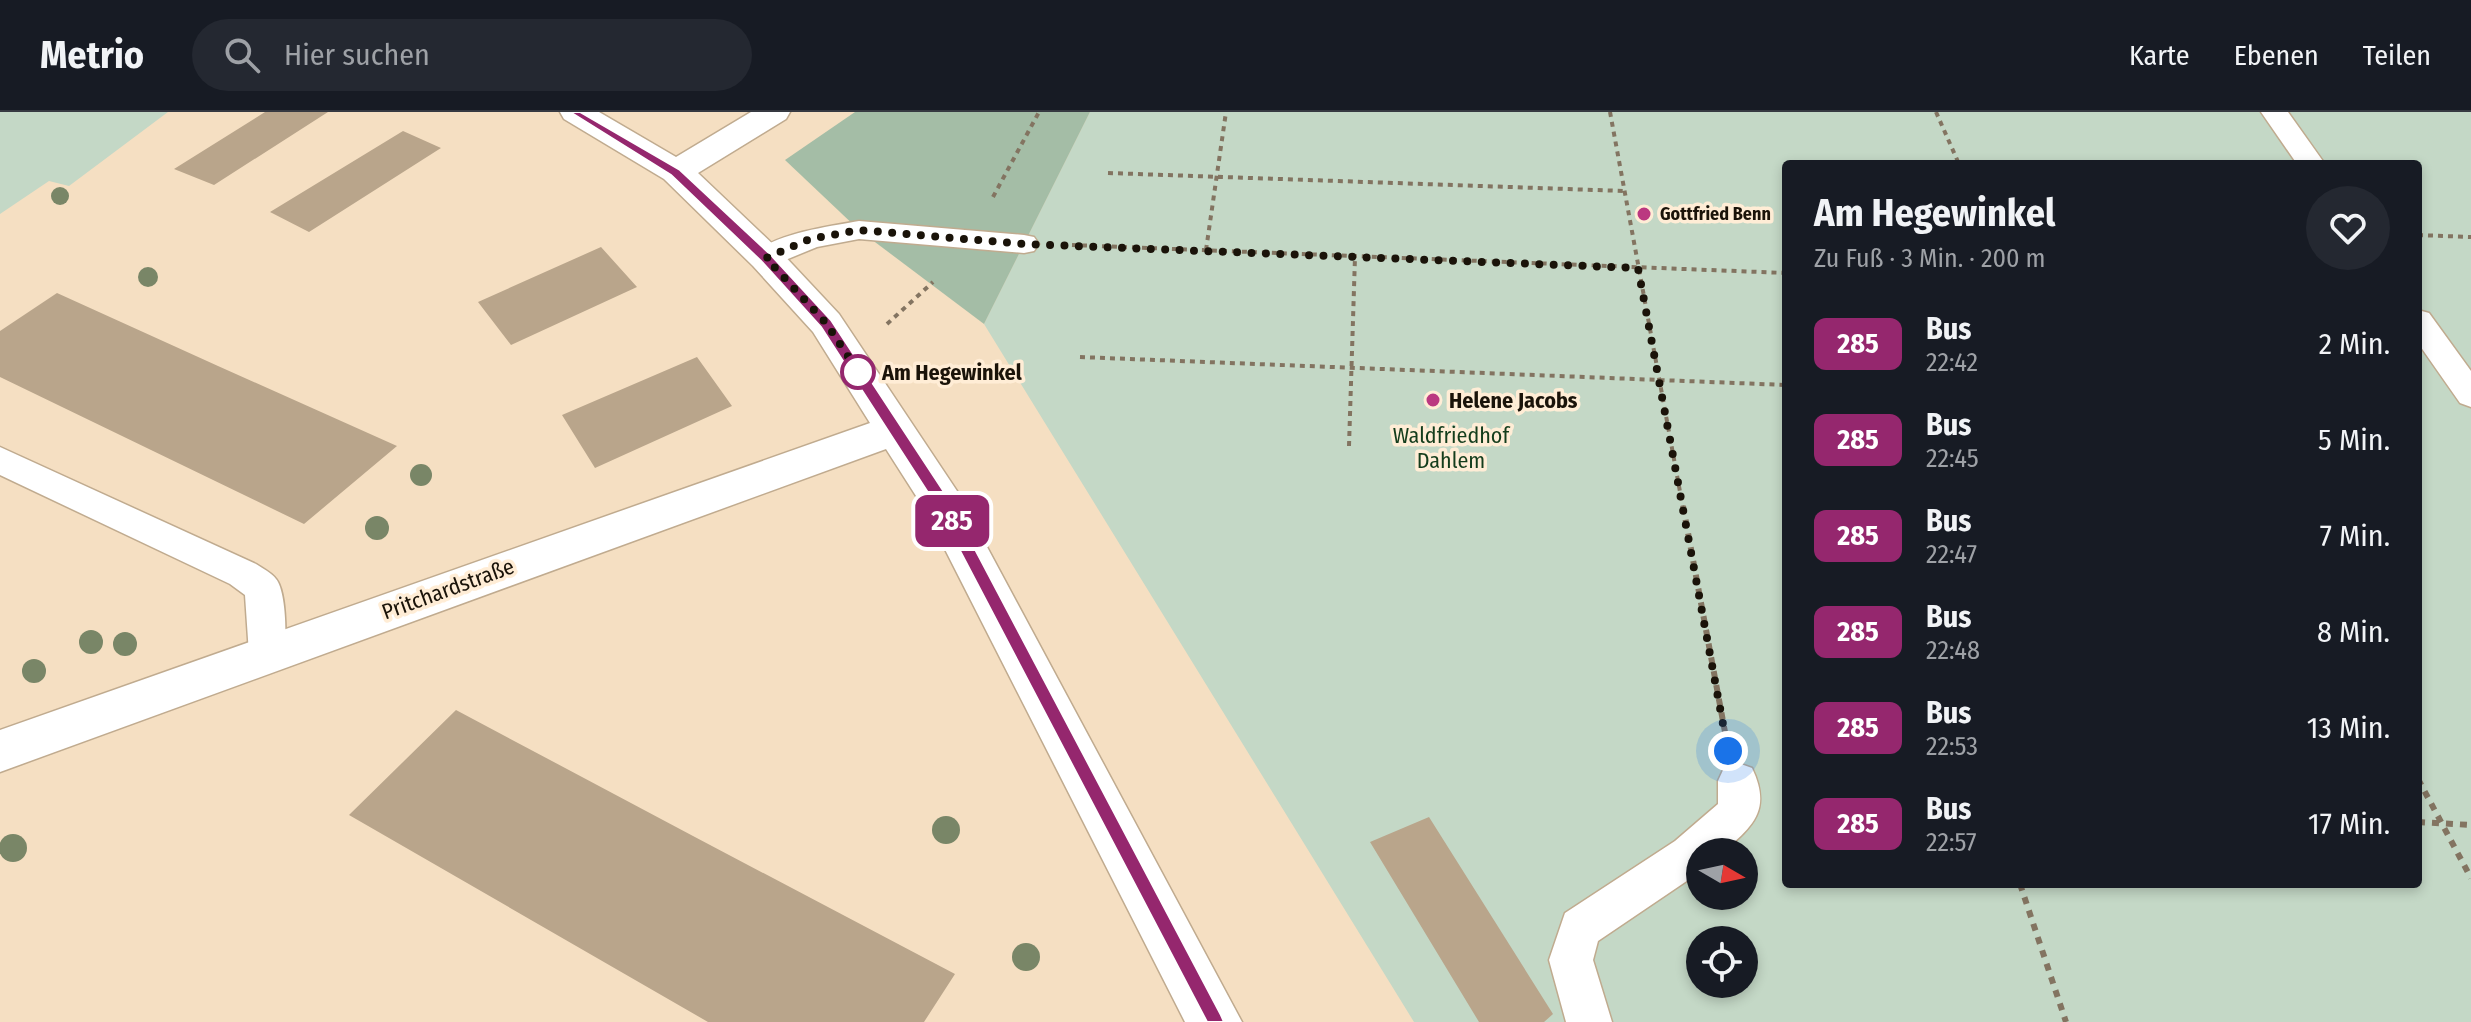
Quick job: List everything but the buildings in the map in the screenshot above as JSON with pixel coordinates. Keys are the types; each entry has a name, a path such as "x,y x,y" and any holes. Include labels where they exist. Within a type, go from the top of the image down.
{"street":[{"path":"576,112 676,172 766,258 826,323 942,502 1214,1022"},
{"path":"676,172 774,112"},
{"name":"Pritchardstraße","path":"0,751 897,429"}],"lane":[{"path":"2274,112 2308,160"},
{"path":"766,258 810,239 859,230 1024,244"},
{"path":"2422,326 2471,395"},
{"path":"0,460 243,574 263,588 268,654"},
{"path":"1589,1022 1571,960 1580,928 1690,855 1739,812 1738,781"}],"path":[{"path":"1206,250 1226,112"},
{"path":"1610,112 1725,734"},
{"path":"1936,112 1957,160"},
{"path":"1108,173 1624,191"},
{"path":"2422,235 2471,237"},
{"path":"1024,244 1782,273"},
{"path":"1349,446 1355,257"},
{"path":"1080,357 1782,385"},
{"path":"2422,786 2471,878"},
{"path":"2422,822 2471,825"},
{"path":"2021,888 2066,1022"}],"green space":[{"path":"0,112 168,112 69,186 49,181 0,214"},
{"path":"855,112 1090,112 984,324 859,230 785,160"},
{"name":"Waldfriedhof Dahlem","path":"1090,112 2471,112 2471,1022 1414,1022 984,324"}],"bus line":[{"name":"285","path":"576,112 676,172 766,258 826,323 942,502 1214,1022"}],"place":[{"name":"Gottfried Benn","path":"1644,214"},
{"name":"Am Hegewinkel","path":"858,372"},
{"name":"Helene Jacobs","path":"1433,400"}],"route":[{"path":"858,372 861,376 826,323 766,258 810,239 859,230 1024,244 1638,268 1728,751"}]}
